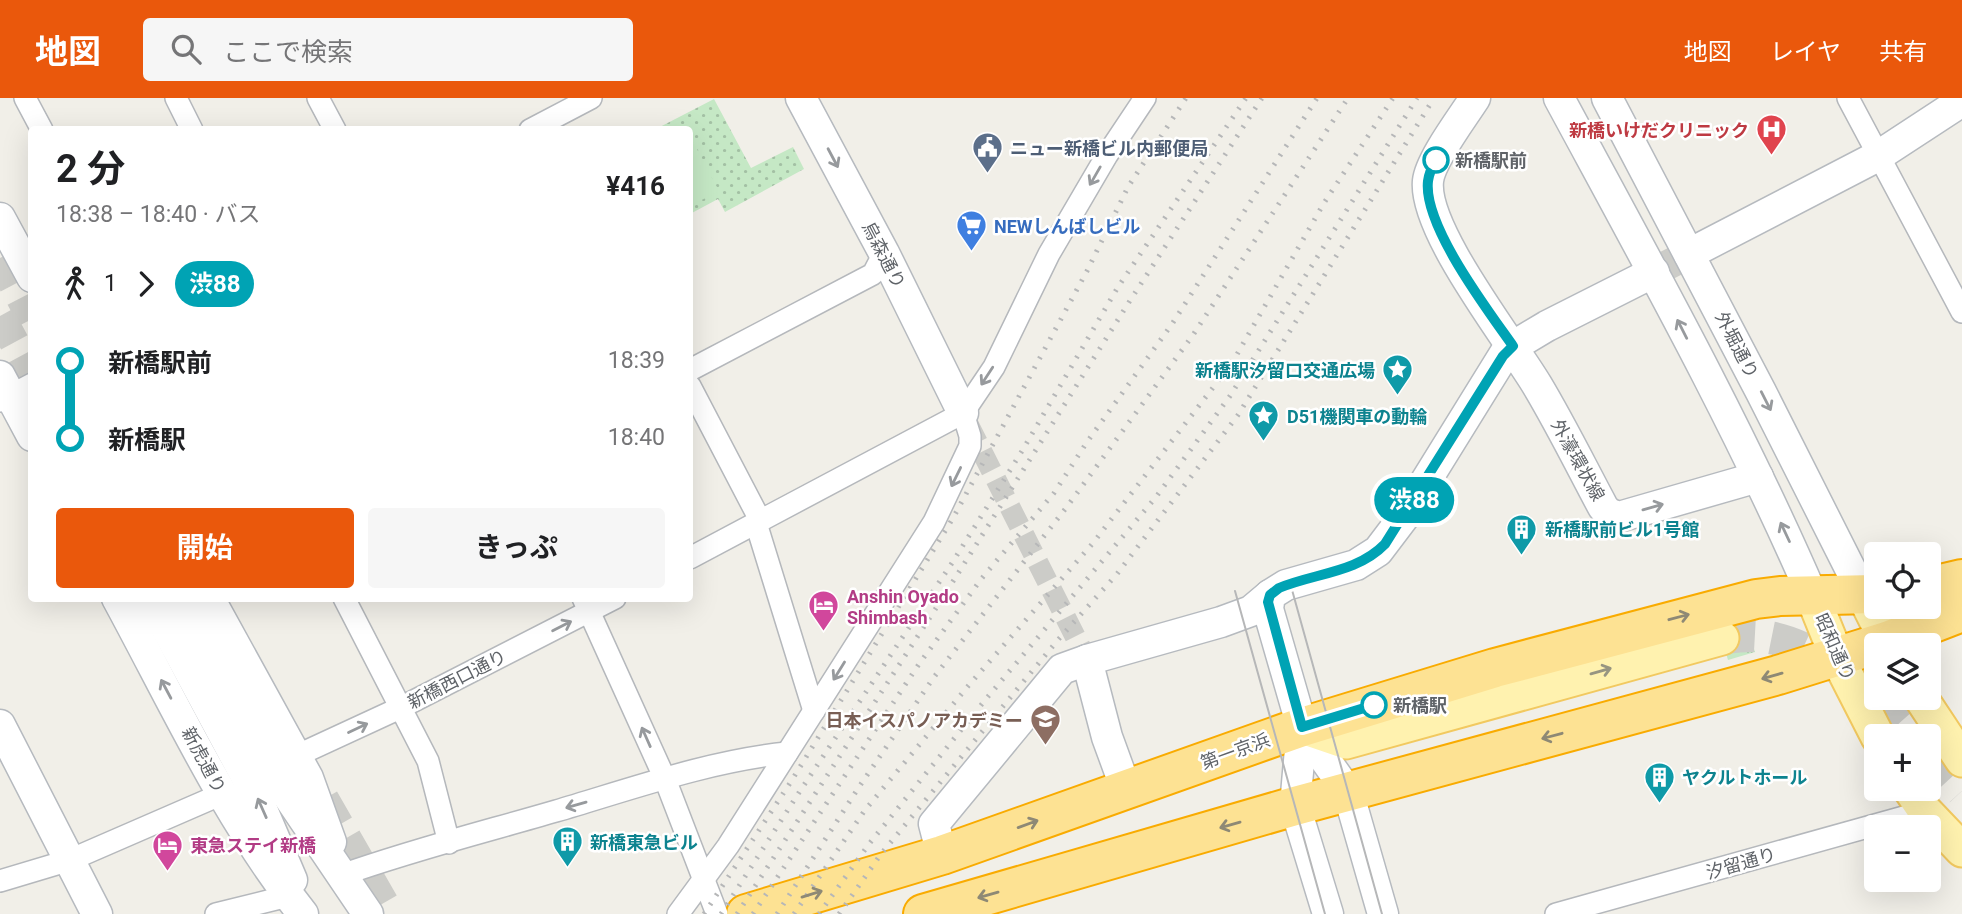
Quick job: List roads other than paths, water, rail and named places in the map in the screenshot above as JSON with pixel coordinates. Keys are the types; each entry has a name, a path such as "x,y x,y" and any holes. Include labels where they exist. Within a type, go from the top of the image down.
{"highway":[{"path":"1941,584 1962,579"},
{"name":"第一京浜","path":"746,914 942,855 1302,727 1495,668 1756,599 1864,594"},
{"path":"1913,633 1962,612"},
{"path":"923,914 1296,806 1864,649"}],"main road":[{"name":"烏森通り","path":"801,98 884,253 963,413"},
{"name":"外濠環状線","path":"1475,98 1430,171 1428,188 1441,233 1538,386 1608,513 1619,517 1758,477"},
{"path":"1559,98 1654,272 1758,477 1812,595"},
{"name":"外堀通り","path":"1607,98 1864,583"},
{"path":"1689,254 1878,156 1962,101"},
{"path":"0,218 28,270"},
{"path":"942,855 934,824 1074,665 1221,622 1251,611 1286,585 1339,570 1368,558 1385,544 1503,356 1513,346 1654,272"},
{"path":"10,389 28,427"},
{"path":"1270,595 1268,609 1302,727 1348,792 1383,914"},
{"name":"昭和通り","path":"1812,595 1872,724"},
{"name":"新虎通り","path":"119,602 222,794 256,850 301,908"},
{"path":"152,602 256,795 292,879 301,908"},
{"path":"181,602 279,784 368,914"},
{"path":"211,602 296,756 314,794 342,875"},
{"path":"1302,727 1346,742 1722,638"},
{"path":"1074,665 1107,737 1126,789"},
{"path":"1929,710 1962,760"},
{"path":"0,725 97,914"},
{"path":"1302,727 1296,806 1328,914"},
{"path":"1919,801 1962,850"}],"street":[{"path":"25,98 40,126"},
{"path":"176,98 189,126"},
{"path":"318,98 333,126"},
{"path":"538,126 591,98"},
{"path":"693,556 963,413 994,367 1049,254 1107,155 1145,98"},
{"path":"1848,98 1962,312"},
{"path":"693,368 873,274 884,253"},
{"path":"693,392 758,522 814,710"},
{"path":"678,914 728,846 939,510 970,446 971,436 963,413"},
{"path":"346,602 428,761 449,843"},
{"path":"587,605 665,779 717,914"},
{"name":"新橋西口通り","path":"296,756 402,707 587,605"},
{"path":"342,875 384,859 449,843 665,779 741,760 787,753"},
{"path":"0,881 69,860 222,794"},
{"name":"汐留通り","path":"1556,914 1915,801"},
{"path":"216,914 301,908"}],"tunnel":[{"path":"1654,272 1689,254"},
{"path":"0,258 28,311"},
{"path":"0,316 28,368"},
{"path":"968,424 1087,660"},
{"path":"1722,638 1760,636 1795,645 1839,668 1864,688"},
{"path":"1889,710 1901,724"},
{"path":"1941,768 1962,791"},
{"path":"324,799 390,914"}],"tram line":[{"path":"1289,579 1382,914"},
{"path":"1235,591 1325,914"}],"railway":[{"path":"704,914 792,780 953,518 1087,271 1128,187 1186,98"},
{"path":"721,914 952,563 1022,451 1118,287 1246,98"},
{"path":"737,914 1262,98"},
{"path":"753,914 919,664 982,578 1054,493 1087,442 1172,324 1317,98"},
{"path":"777,914 934,677 1066,508 1193,335 1348,98"},
{"path":"794,914 865,810 1093,543 1232,363 1324,203 1393,98"},
{"path":"819,914 869,844 986,699 1156,497 1230,396 1417,98"},
{"path":"839,914 881,854 1057,641 1117,574 1238,415 1434,98"}],"place":[{"name":"新橋いけだクリニック","path":"1772,157"},
{"name":"新橋駅前","path":"1436,160"},
{"name":"ニュー新橋ビル内郵便局","path":"987,175"},
{"name":"NEWしんばしビル","path":"971,253"},
{"name":"新橋駅汐留口交通広場","path":"1398,397"},
{"name":"D51機関車の動輪","path":"1264,443"},
{"name":"新橋駅前ビル1号館","path":"1522,556"},
{"name":"Anshin Oyado Shimbash","path":"824,633"},
{"name":"新橋駅","path":"1374,705"},
{"name":"日本イスパノアカデミー","path":"1046,747"},
{"name":"ヤクルトホール","path":"1659,804"},
{"name":"新橋東急ビル","path":"567,869"},
{"name":"東急ステイ新橋","path":"167,872"}]}
